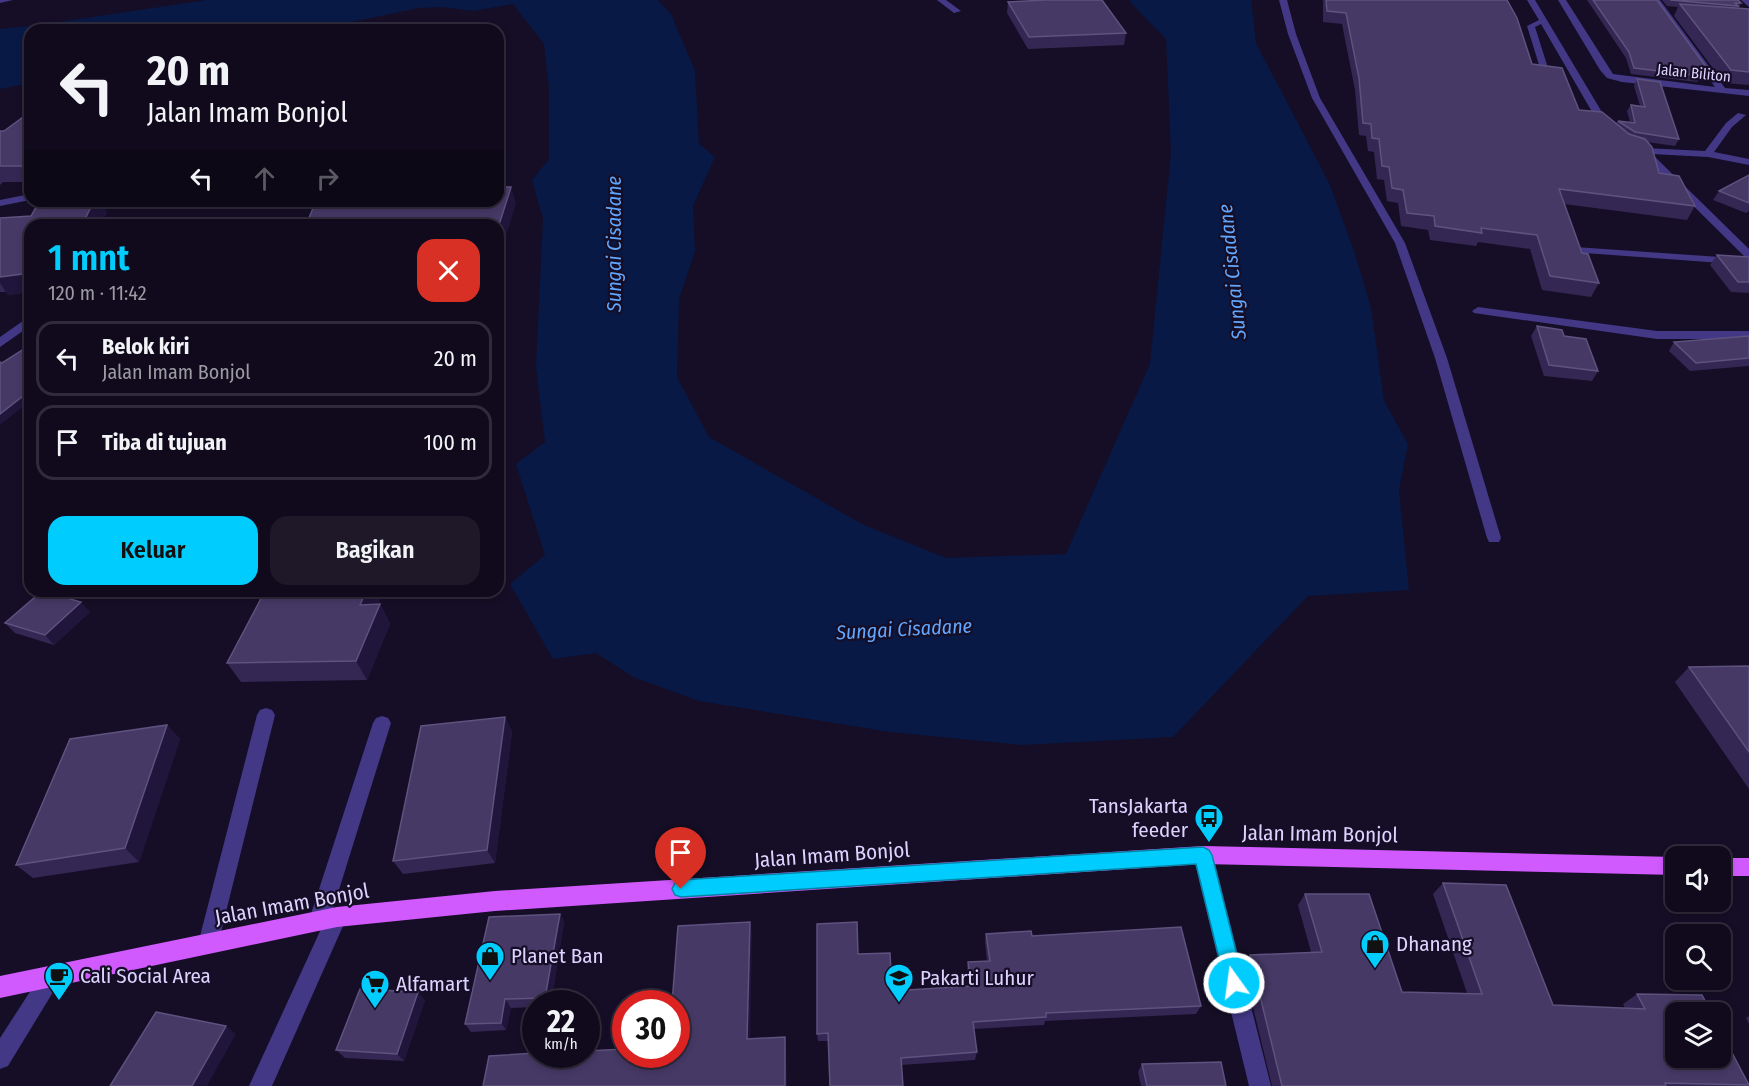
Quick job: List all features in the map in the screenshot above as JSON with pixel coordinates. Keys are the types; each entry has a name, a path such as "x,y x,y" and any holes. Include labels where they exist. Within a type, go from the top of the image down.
{"main road":[{"name":"Jalan Imam Bonjol","path":"0,987 327,918 495,901 1203,855 1665,866"},
{"path":"1731,867 1749,867"}],"street":[{"path":"0,1 9,0"},
{"path":"941,0 957,11"},
{"path":"1283,0 1292,34 1316,98 1400,243 1441,358 1494,538"},
{"path":"1531,0 1603,125 1614,136"},
{"name":"Jalan Biliton","path":"1562,0 1604,70 1610,76 1749,93"},
{"path":"1656,0 1722,90"},
{"path":"1745,0 1749,4"},
{"path":"1665,10 1675,11"},
{"path":"1542,21 1531,26 1544,68"},
{"path":"1708,154 1730,125 1741,115"},
{"path":"1626,144 1651,157 1749,255"},
{"path":"1643,151 1708,154 1749,162"},
{"path":"0,203 24,198"},
{"path":"1575,250 1749,262"},
{"path":"1478,311 1648,334 1749,335"},
{"path":"0,343 24,325"},
{"path":"208,944 266,715"},
{"path":"260,1086 327,918 382,723"},
{"path":"1203,855 1260,1086"},
{"path":"0,1058 51,977"}],"water":[{"name":"Sungai Cisadane","path":"206,0 658,0 671,14 695,71 699,144 715,157 693,206 695,251 679,299 677,377 709,437 862,524 946,558 1066,554 1150,364 1171,153 1166,39 1130,2 1131,0 1251,0 1256,43 1330,185 1355,254 1371,308 1384,401 1408,444 1399,490 1409,590 1308,596 1173,737 1022,745 890,732 699,701 633,677 596,653 553,659 510,584 545,555 516,464 545,442 536,367 543,219 532,180 549,159 549,88 544,44 513,4 473,11 442,7 419,8 342,24 46,24"},
{"path":"24,26 24,84 0,89 0,29"}],"building":[{"path":"1102,0 1126,33 1029,37 1008,2"},
{"path":"1326,0 1507,0 1517,18 1532,64 1562,68 1579,110 1602,112 1629,134 1645,139 1652,147 1659,173 1679,176 1695,206 1559,189 1582,253 1588,254 1599,283 1550,276 1537,235 1481,228 1482,233 1435,226 1434,216 1407,213 1403,190 1392,188 1389,167 1382,166 1379,139 1372,138 1371,124 1363,123 1359,78 1346,13 1327,11"},
{"path":"1593,0 1657,0 1712,75 1699,74 1701,76 1634,68 1629,52"},
{"path":"1670,0 1738,0 1741,3 1735,3 1738,6"},
{"path":"1680,4 1749,9 1749,72 1731,70"},
{"path":"1637,79 1660,82 1679,139 1635,132 1618,121 1635,123 1631,105 1645,107"},
{"path":"24,116 24,166 0,166 0,131 4,131"},
{"path":"1749,175 1749,203 1719,191"},
{"path":"504,187 511,187 501,219 308,219 314,207 504,207"},
{"path":"36,207 91,207 85,219 24,219 24,274 0,277 0,218 31,216"},
{"path":"1717,255 1749,257 1749,282 1738,282"},
{"path":"1537,326 1562,330 1564,336 1586,339 1598,371 1549,365"},
{"path":"1749,336 1749,358 1696,363 1674,342"},
{"path":"24,349 24,395 0,414 0,362 2,363"},
{"path":"35,597 63,597 81,602 45,635 5,623"},
{"path":"262,597 363,597 360,605 380,604 356,661 227,663"},
{"path":"1749,666 1749,752 1689,667"},
{"path":"505,717 487,850 393,861 421,726"},
{"path":"167,725 125,848 16,865 70,739"},
{"path":"1443,883 1506,885 1553,1005 1645,1009 1637,994 1702,995 1706,1002 1665,1002 1665,1068 1731,1068 1731,1051 1749,1085 1665,1083 1666,1086 1282,1086 1250,955 1322,952 1305,894 1369,894 1402,992 1482,994"},
{"path":"560,914 546,990 522,990 522,999 505,999 501,1023 465,1024 489,917"},
{"path":"750,922 747,1039 785,1037 785,1086 483,1086 489,1056 522,1054 522,1068 600,1068 600,1050 612,1050 612,1068 690,1068 690,990 673,990 678,926"},
{"path":"857,922 858,954 890,953 892,991 971,986 968,962 990,961 986,934 1031,931 1032,936 1181,927 1201,1006 1046,1013 1046,1017 973,1022 977,1052 901,1058 903,1086 830,1086 828,1033 817,1034 817,924"},
{"path":"360,989 418,992 397,1054 336,1050"},
{"path":"156,1012 226,1026 192,1086 110,1086"},
{"path":"1221,1062 1226,1086 1147,1086 1142,1064"}],"place":[{"name":"TansJakarta feeder","path":"1209,844"},
{"name":"Dhanang","path":"1375,970"},
{"name":"Planet Ban","path":"490,982"},
{"name":"Cali Social Area","path":"59,1002"},
{"name":"Pakarti Luhur","path":"899,1004"},
{"name":"Alfamart","path":"375,1010"}],"route":[{"path":"681,889 1203,855 1234,983"}]}
